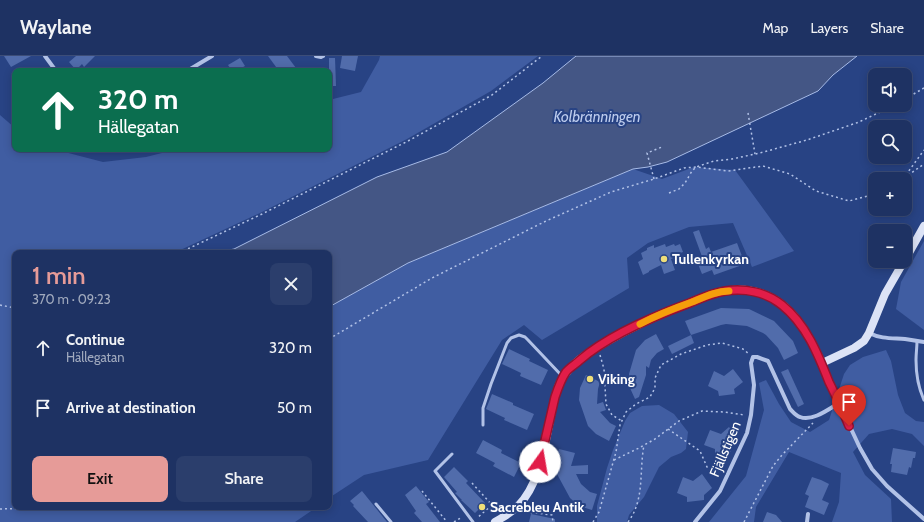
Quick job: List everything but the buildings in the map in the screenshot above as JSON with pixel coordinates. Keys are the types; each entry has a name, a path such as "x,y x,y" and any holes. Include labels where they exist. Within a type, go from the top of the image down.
{"street":[{"path":"45,56 54,68"},
{"path":"192,68 212,56"},
{"path":"316,56 323,56"},
{"path":"912,247 924,226"},
{"path":"822,363 854,348 864,341 870,333 885,294 900,268"},
{"path":"496,522 505,519 519,505 530,489 538,471 558,386 567,372 597,347 624,331 655,316 707,296 724,291 741,290 754,291 769,296 782,304 794,316 810,339 860,448 872,469 887,486 924,519"},
{"path":"870,333 875,336 886,338 924,342"},
{"path":"753,357 768,361 790,409 796,415 805,419 812,418 839,403"},
{"name":"Fjällstigen","path":"695,522 720,490 747,433 751,415 754,385 751,363 753,357"},
{"path":"807,522 808,514"}],"lane":[{"path":"483,425 483,408 507,343 511,338 519,335 525,337 563,377"},
{"path":"917,341 916,373 920,391 924,400"},
{"path":"452,454 435,471 472,522"},
{"path":"376,504 391,522"}],"path":[{"path":"185,250 262,214 408,141 492,94 542,56"},
{"path":"912,95 924,88"},
{"path":"669,193 679,189 696,167 714,161 755,154 807,140 860,122 881,112"},
{"path":"748,113 755,154"},
{"path":"654,179 647,153 662,148"},
{"path":"908,172 924,150"},
{"path":"912,173 924,164"},
{"path":"332,337 432,278 546,221 611,192 684,168 696,167 728,171 763,166 790,174 816,192 849,201 868,196"},
{"path":"0,305 12,307"},
{"path":"593,522 599,512 614,460 620,425 626,412 636,404 650,397 655,388 655,378 661,365 682,354 707,345 722,343 743,349 753,357"},
{"path":"597,347 604,369 606,404 612,415 622,421"},
{"path":"614,460 644,445 679,421 702,411 751,415"},
{"path":"744,522 773,466 814,422 812,418"},
{"path":"668,429 700,451 707,467 723,483"},
{"path":"628,522 632,516 640,495 644,445"},
{"path":"472,483 492,505 472,522"},
{"path":"422,491 447,522"},
{"path":"519,505 527,512 552,515 553,522"},
{"path":"0,509 12,509"},
{"path":"454,522 467,514"}],"shaded area":[{"path":"380,56 538,56 491,91 407,139 260,213 180,250 12,250 12,510 313,510 295,522 0,522 0,115 12,125 12,152 65,152 103,162 146,157 166,152 332,152 332,99 361,92"},
{"path":"694,167 735,170 794,251 752,267 733,223 689,227 648,243 627,258 629,288 542,340 524,325 502,340 428,460 364,475 332,496 332,305 408,263 633,169 662,179"},
{"path":"924,241 924,330 896,309 901,282 909,268 912,268 912,262"},
{"path":"886,350 891,361 898,395 905,413 916,421 924,422 924,446 912,434 892,429 869,434 853,452 865,475 891,499 892,522 832,522 839,502 841,473 789,452 756,507 754,522 709,522 746,476 764,410 759,383 766,380 791,422 810,432 829,420 844,374 850,365 863,357"},
{"path":"659,405 674,414 688,432 686,449 671,457 659,467 644,497 629,515 627,522 597,522 597,506 607,468 625,421 630,413 642,406"}],"water":[{"name":"Kolbränningen","path":"576,56 857,56 833,75 818,91 667,162 633,169 408,263 332,305 332,250 229,250 234,249 377,177 447,152 543,83"}],"slow traffic":[{"path":"640,324 655,316 707,296 729,291"}],"place":[{"name":"Tullenkyrkan","path":"664,259"},
{"name":"Viking","path":"590,379"},
{"name":"Sacrebleu Antik","path":"482,507"}],"route":[{"path":"540,462 558,386 567,372 597,347 624,331 655,316 724,291 754,291 769,296 782,304 794,316 810,339 849,426"}]}
